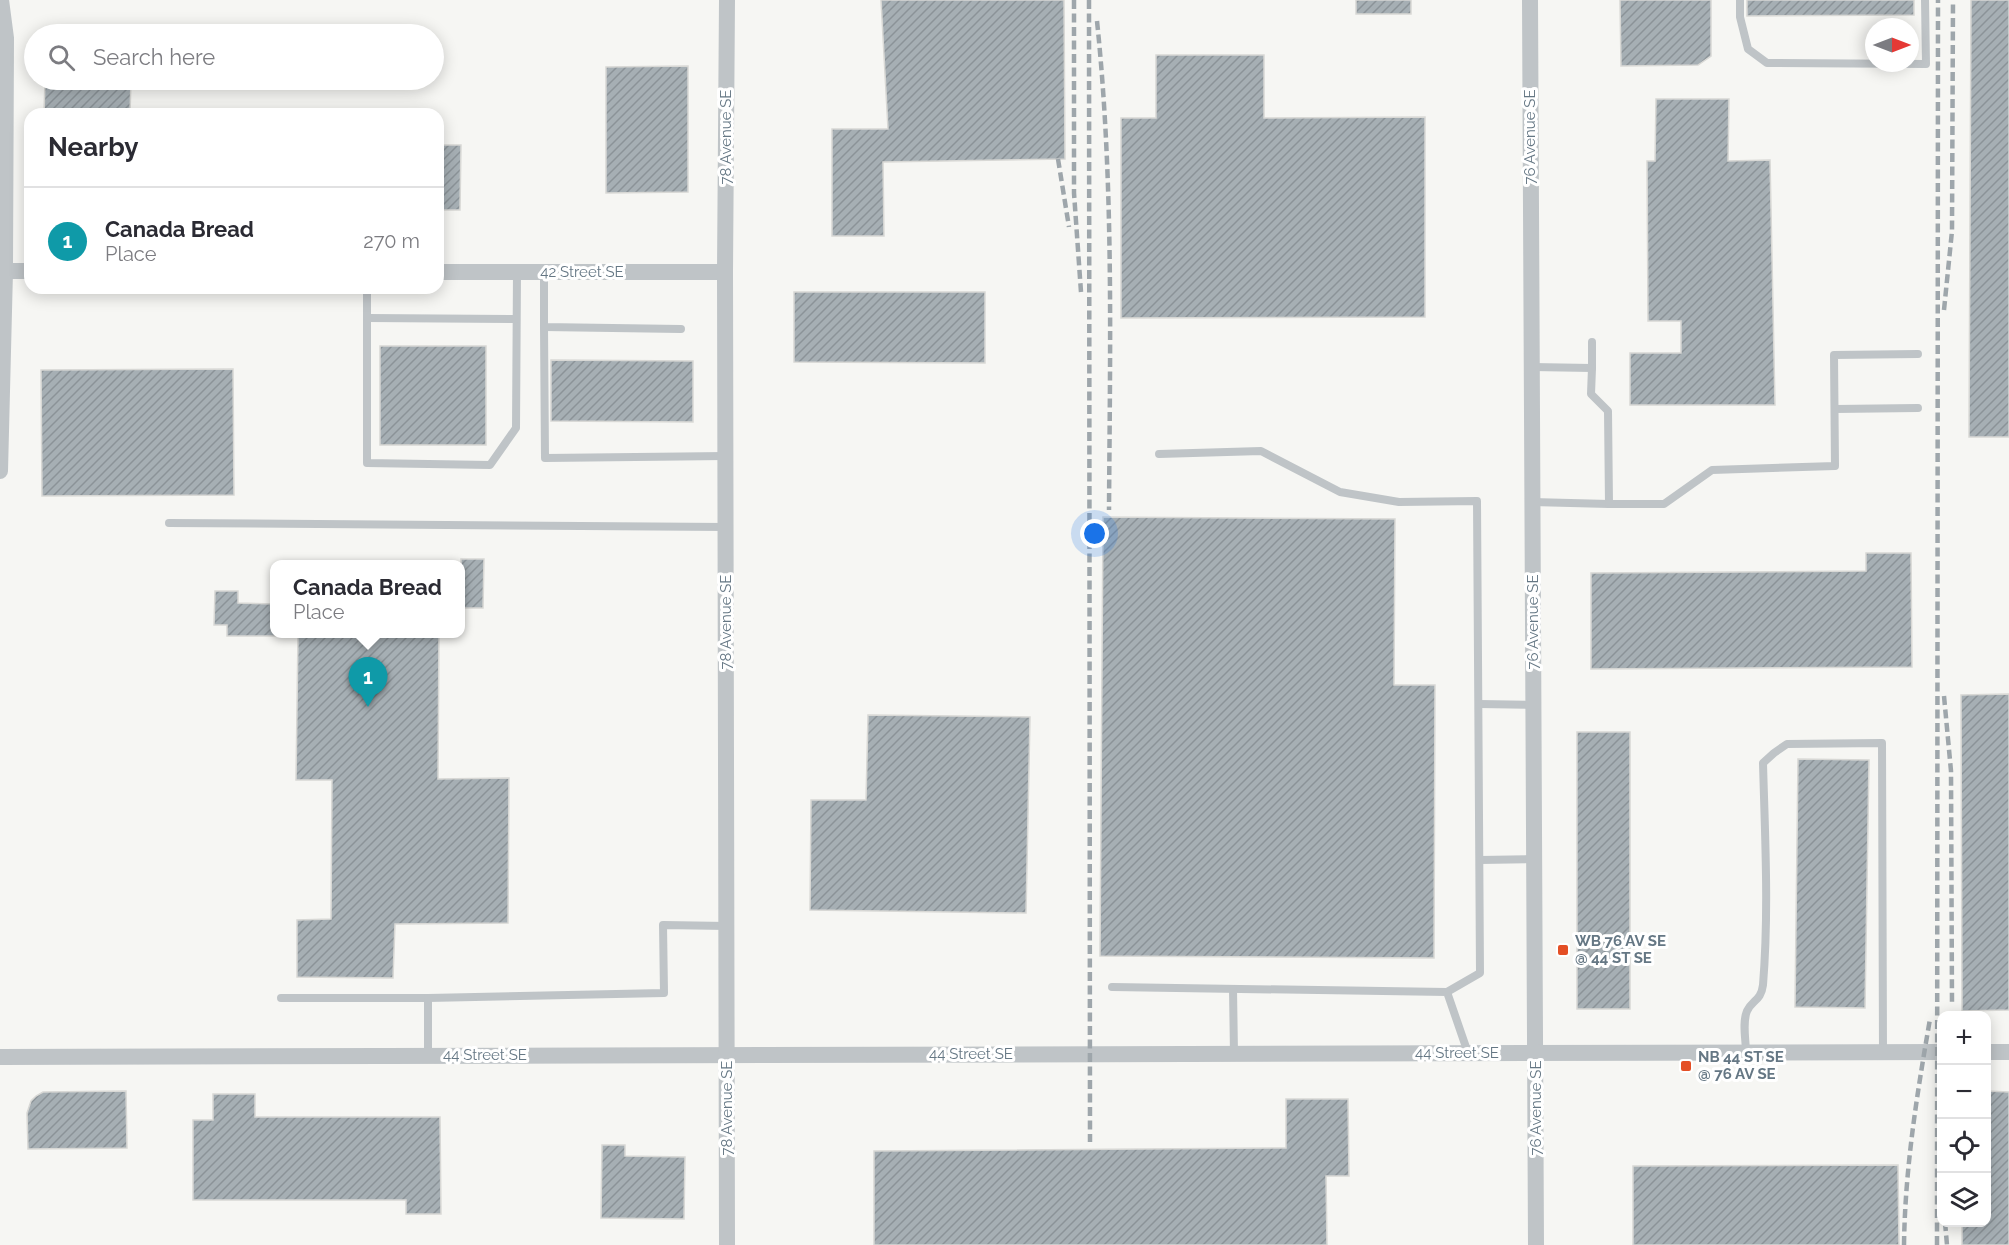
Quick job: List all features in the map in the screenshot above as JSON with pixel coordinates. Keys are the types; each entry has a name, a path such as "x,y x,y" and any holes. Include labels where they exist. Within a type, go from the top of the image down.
{"street":[{"path":"0,471 5,271 6,38 1,0"},
{"name":"78 Avenue SE","path":"727,0 725,272 727,1245"},
{"name":"76 Avenue SE","path":"1530,0 1536,1245"},
{"path":"5,271 24,271"},
{"name":"42 Street SE","path":"444,272 725,272"},
{"name":"44 Street SE","path":"0,1057 1937,1052"},
{"path":"1991,1052 2009,1052"}],"lane":[{"path":"1740,0 1740,17 1748,49 1767,63 1926,64 1925,0"},
{"path":"367,294 367,463 490,465 516,428 517,272"},
{"path":"544,272 545,458 726,456"},
{"path":"368,318 516,319"},
{"path":"544,327 681,329"},
{"path":"1592,342 1592,394 1608,411 1609,504"},
{"path":"1533,502 1664,504 1712,470 1835,466 1834,355 1918,354"},
{"path":"1532,367 1592,368"},
{"path":"1835,409 1918,408"},
{"path":"1112,987 1447,992 1480,973 1477,501 1399,502 1340,492 1261,451 1159,454"},
{"path":"169,523 726,527"},
{"path":"1479,704 1534,705"},
{"path":"1746,1053 1745,1016 1748,1008 1758,1000 1762,989 1767,932 1763,763 1787,744 1882,743 1883,1053"},
{"path":"1480,860 1535,859"},
{"path":"281,998 428,998 664,993 663,925 727,926"},
{"path":"1233,989 1234,1054"},
{"path":"1447,992 1468,1053"},
{"path":"428,998 428,1056"}],"building":[{"path":"881,0 1064,0 1065,159 883,162 884,236 832,236 832,129 888,129"},
{"path":"1356,0 1411,0 1411,14 1356,14"},
{"path":"1620,0 1711,0 1711,56 1698,65 1621,66"},
{"path":"1747,0 1914,0 1914,15 1747,16"},
{"path":"1971,0 2009,0 2009,437 1969,437"},
{"path":"1156,55 1264,55 1264,118 1425,117 1425,317 1121,318 1121,118 1156,118"},
{"path":"688,66 688,192 606,193 606,67"},
{"path":"45,90 131,90 130,108 44,108"},
{"path":"1656,99 1729,99 1728,161 1770,160 1775,405 1630,405 1630,353 1681,353 1681,321 1648,321 1647,161 1655,161"},
{"path":"444,145 461,145 460,210 444,210"},
{"path":"794,292 985,292 985,363 794,362"},
{"path":"380,346 486,346 486,445 380,445"},
{"path":"551,360 693,361 693,422 551,421"},
{"path":"233,369 234,495 42,496 41,370"},
{"path":"1103,517 1395,519 1394,685 1435,685 1434,958 1100,956"},
{"path":"1866,553 1911,553 1912,667 1591,669 1591,573 1866,571"},
{"path":"484,559 483,608 465,608 465,560 461,560"},
{"path":"215,591 238,591 238,603 270,604 270,636 227,636 227,625 214,625"},
{"path":"298,638 439,638 438,779 509,778 508,923 395,924 393,978 297,977 297,920 331,919 332,780 296,780"},
{"path":"2009,694 2009,1010 1962,1011 1961,695"},
{"path":"868,715 1030,717 1026,913 810,910 811,800 866,800"},
{"path":"1577,732 1630,732 1630,1009 1577,1009"},
{"path":"1798,759 1869,760 1865,1008 1795,1007"},
{"path":"126,1091 127,1148 28,1149 27,1113 31,1101 36,1096 43,1092"},
{"path":"1991,1091 2009,1092 2009,1245 1962,1245 1962,1227 1991,1227"},
{"path":"213,1094 255,1094 255,1117 440,1117 441,1214 406,1214 406,1200 193,1200 193,1120 213,1120"},
{"path":"1286,1099 1348,1099 1349,1176 1326,1176 1327,1245 874,1245 874,1151 1286,1148"},
{"path":"602,1145 625,1145 625,1156 685,1157 684,1219 601,1218"},
{"path":"1898,1165 1899,1245 1633,1245 1633,1166"}],"railway":[{"path":"1074,0 1074,193 1081,292"},
{"path":"1089,0 1090,1142"},
{"path":"1937,1245 1938,0"},
{"path":"1944,310 1952,231 1953,0"},
{"path":"1097,21 1109,204 1109,510"},
{"path":"1058,159 1069,227"},
{"path":"1944,696 1951,771 1952,1004"},
{"path":"1904,1245 1909,1159 1930,1019"},
{"path":"1945,1227 1947,1245"}],"place":[{"name":"Canada Bread","path":"368,707"},
{"name":"WB 76 AV SE @ 44 ST SE","path":"1563,950"},
{"name":"NB 44 ST SE @ 76 AV SE","path":"1686,1066"}]}
